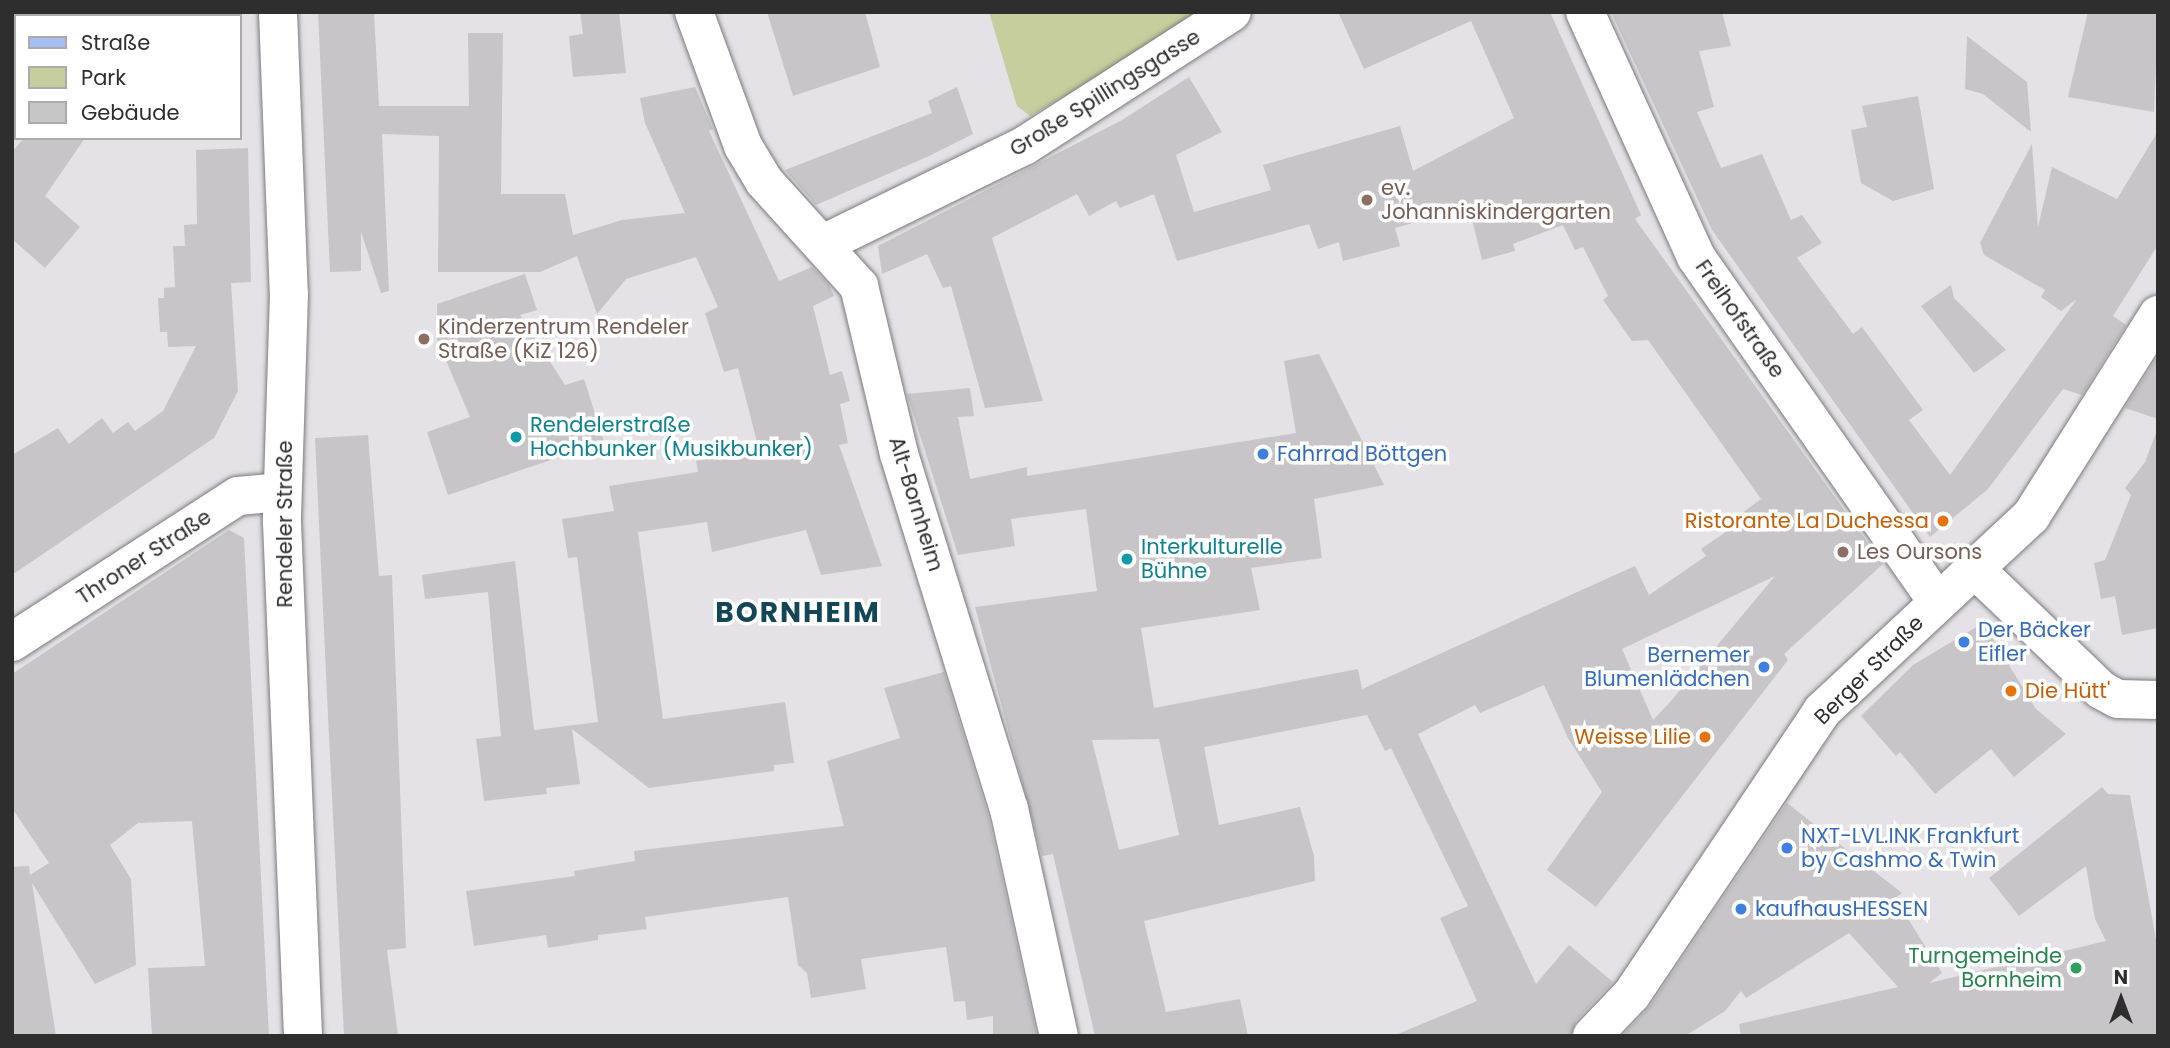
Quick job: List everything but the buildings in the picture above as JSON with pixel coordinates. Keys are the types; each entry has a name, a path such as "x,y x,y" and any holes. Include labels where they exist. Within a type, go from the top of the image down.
{"street":[{"name":"Rendeler Straße","path":"278,12 289,294 282,492 303,1036"},
{"name":"Alt-Bornheim","path":"694,12 743,145 764,181 825,243 859,286 899,454 1009,809 1059,1036"},
{"name":"Große Spillingsgasse","path":"825,243 1024,146 1232,12"},
{"name":"Freihofstraße","path":"1585,12 1696,257 1938,602"},
{"name":"Berger Straße","path":"1592,1036 1632,994 1822,711 1938,602 1977,571 2031,516 2158,316"},
{"name":"Throner Straße","path":"12,642 238,496 282,492"},
{"path":"1977,571 2101,690 2118,699 2158,700"}],"green space":[{"path":"989,12 1198,12 1192,23 1030,116 1017,106"}],"place":[{"name":"ev. Johanniskindergarten","path":"1367,200"},
{"name":"Kinderzentrum Rendeler Straße (KiZ 126)","path":"424,339"},
{"name":"Rendelerstraße Hochbunker (Musikbunker)","path":"516,437"},
{"name":"Fahrrad Böttgen","path":"1263,454"},
{"name":"Ristorante La Duchessa","path":"1943,521"},
{"name":"Les Oursons","path":"1843,552"},
{"name":"Interkulturelle Bühne","path":"1127,559"},
{"name":"Der Bäcker Eifler","path":"1964,642"},
{"name":"Bernemer Blumenlädchen","path":"1764,667"},
{"name":"Die Hütt'","path":"2011,691"},
{"name":"Weisse Lilie","path":"1705,737"},
{"name":"NXT-LVL.INK Frankfurt by Cashmo & Twin","path":"1787,848"},
{"name":"kaufhausHESSEN","path":"1741,909"},
{"name":"Turngemeinde Bornheim","path":"2076,968"}],"district":[{"name":"BORNHEIM","path":"798,613"}]}
